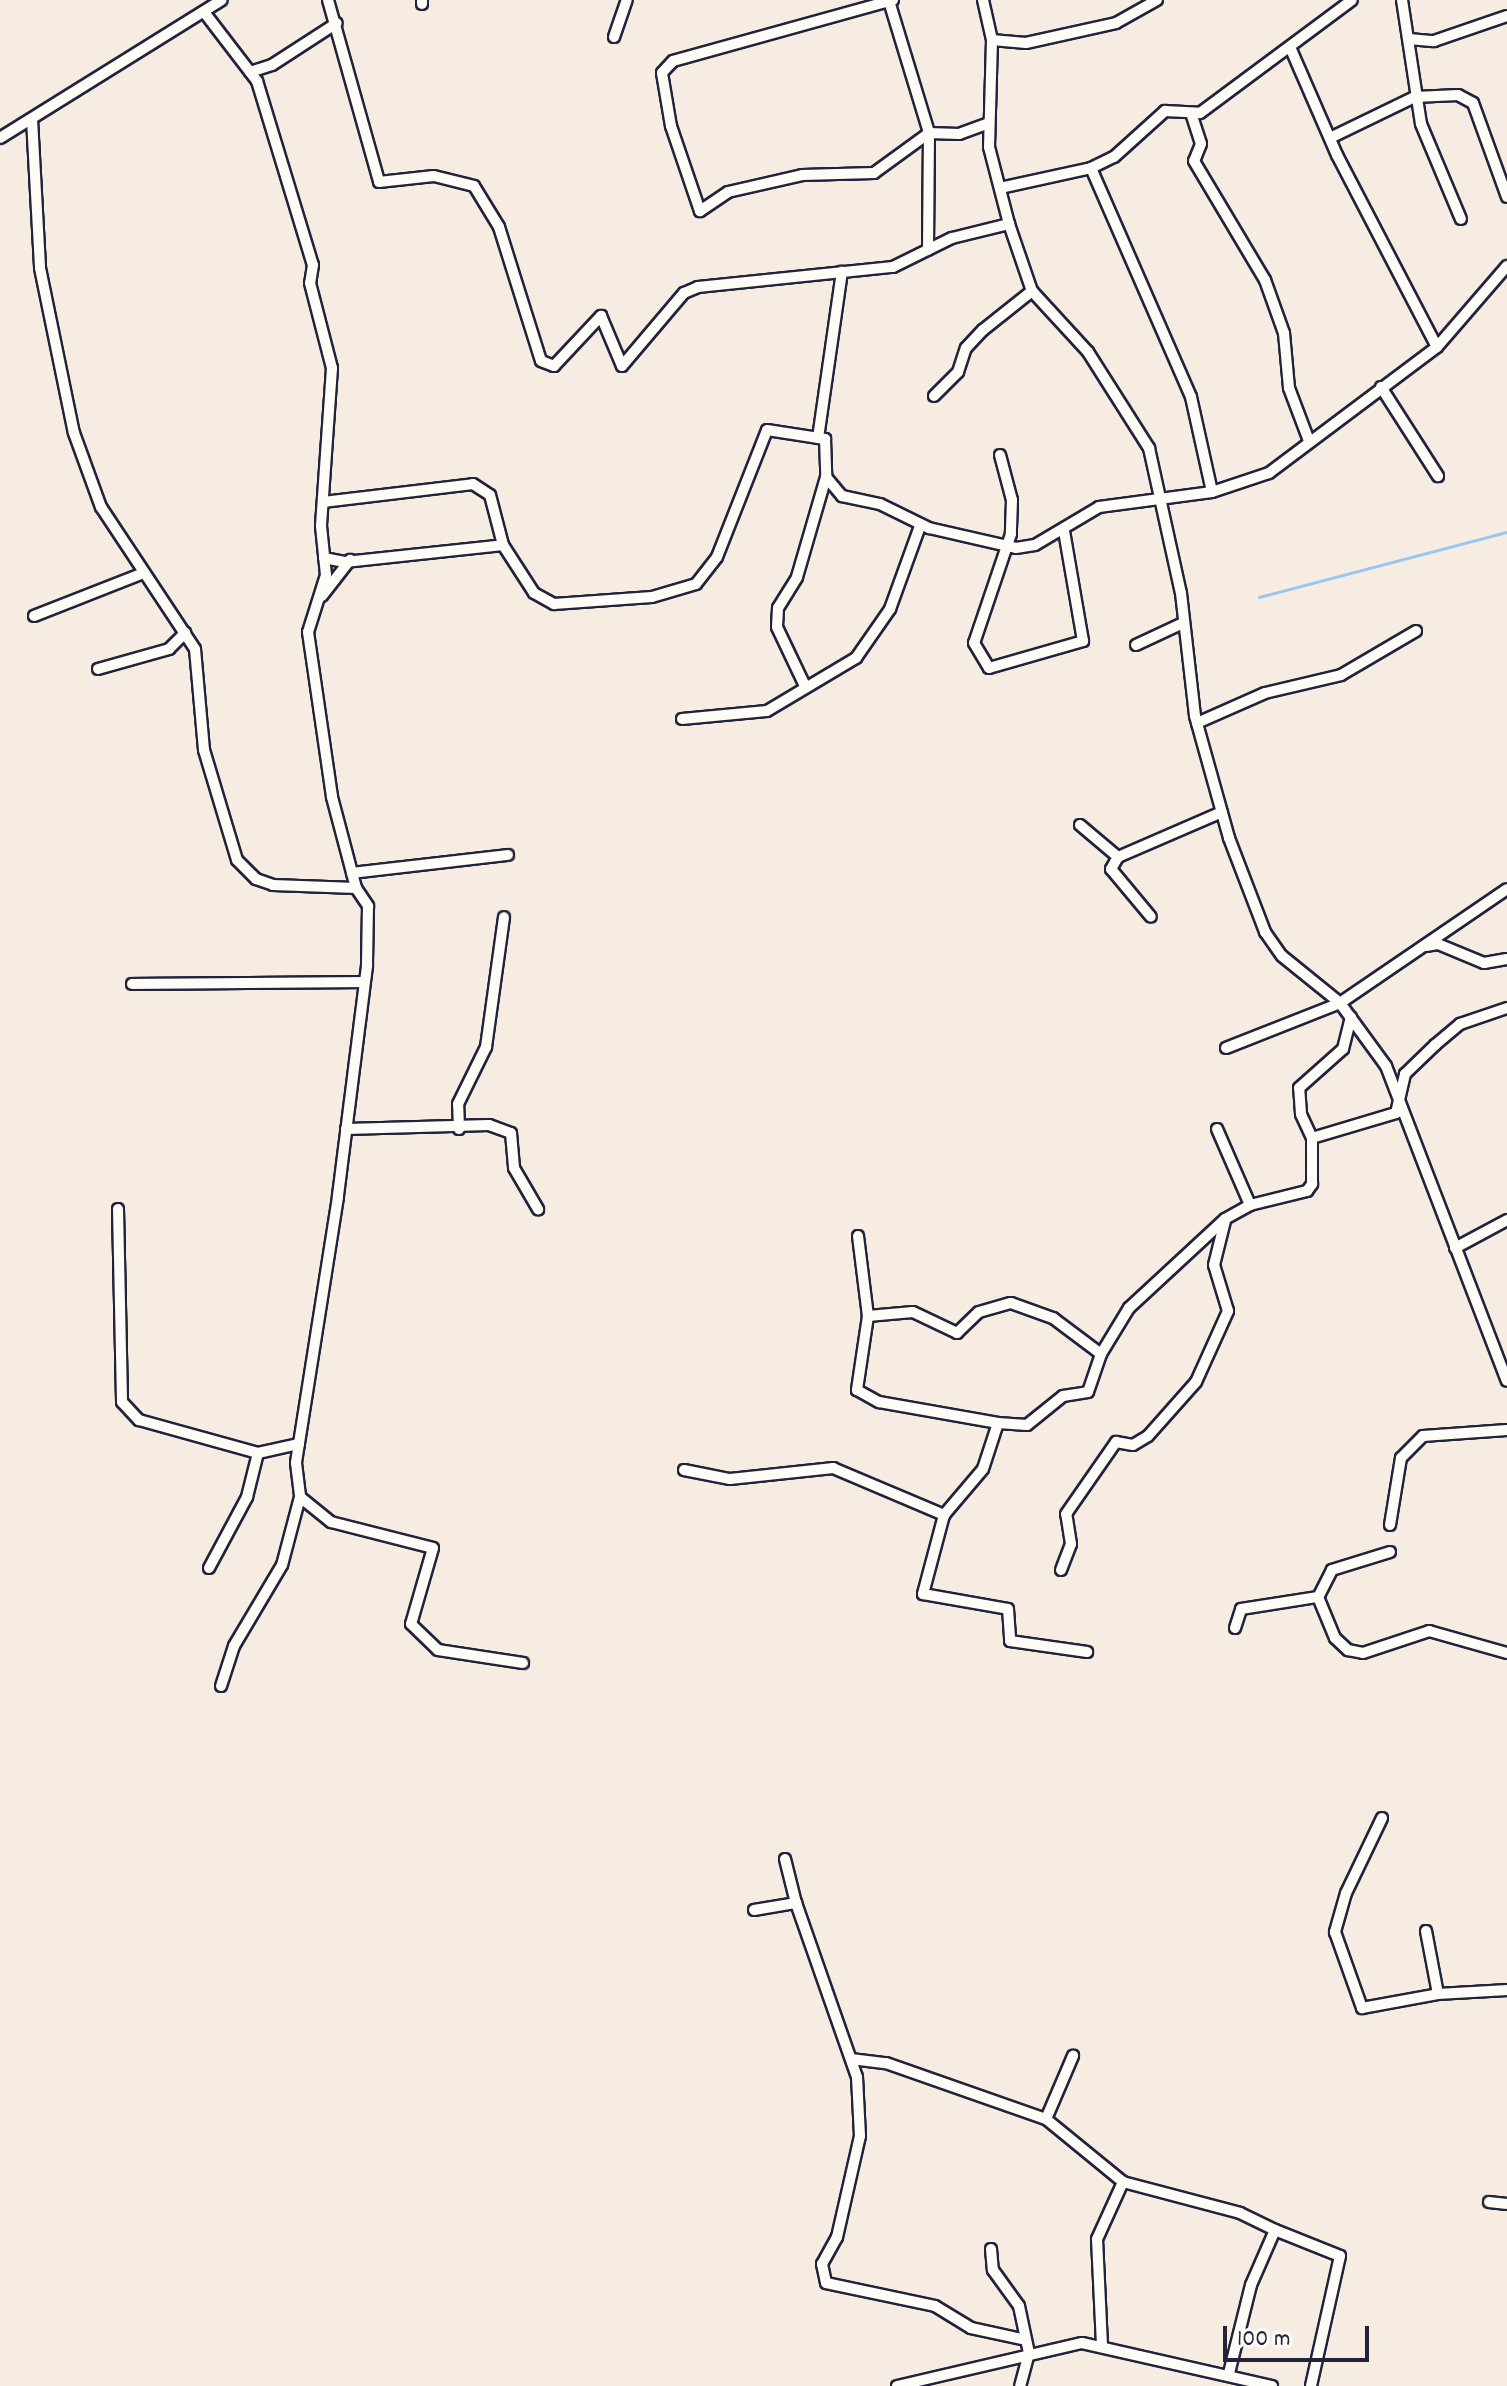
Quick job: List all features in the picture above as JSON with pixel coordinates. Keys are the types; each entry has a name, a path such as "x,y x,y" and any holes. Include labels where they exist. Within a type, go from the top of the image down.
{"street":[{"path":"0,138 222,0"},
{"path":"328,0 337,23 379,182 434,176 474,186 499,227 541,361 554,366 601,316 622,366 684,293 893,267 928,250 1009,224"},
{"path":"614,37 627,0"},
{"path":"928,250 929,133 891,0 673,61 662,73 671,126 700,211 728,192 802,175 874,173 929,133 959,134 989,123"},
{"path":"983,0 992,40 989,123 1009,224 1032,291 1112,385 1149,448 1183,623 1197,723 1222,812 1265,932 1282,956 1340,1003 1351,1016 1402,1102 1507,1381"},
{"path":"992,40 1026,43 1116,23 1157,0"},
{"path":"1000,188 1091,168 1114,157 1165,111 1192,116 1352,0"},
{"path":"1402,0 1415,97 1461,219"},
{"path":"204,12 250,72 294,196 332,368 323,502 324,558 318,601 308,632 332,797 356,888 368,906 364,982 346,1129 299,1444 300,1497 282,1565 234,1646 221,1686"},
{"path":"1409,39 1434,41 1507,16"},
{"path":"250,72 272,65 337,23"},
{"path":"1290,47 1330,138 1437,347"},
{"path":"1330,138 1415,97 1458,95 1473,103 1507,197"},
{"path":"1192,116 1201,144 1194,161 1265,280 1284,333 1289,388 1309,441"},
{"path":"32,119 40,268 74,433 101,507 185,633 198,664 204,750 237,860 256,879 273,885 356,888"},
{"path":"1091,168 1191,397 1212,492"},
{"path":"826,477 842,496 880,504 920,526 1008,546 1035,545 1064,531 1099,507 1212,492 1260,478 1437,347 1507,266"},
{"path":"818,438 842,272"},
{"path":"934,396 958,372 966,348 983,330 1032,291"},
{"path":"1381,387 1438,476"},
{"path":"323,502 473,484 490,495 503,545 534,593 554,604 681,591 696,584 717,557 767,430 818,438 830,445 826,477 797,577 778,608 777,627 805,686"},
{"path":"1000,455 1012,500 1008,546 974,643 989,668 1083,641 1064,531"},
{"path":"682,719 767,711 856,658 885,618 910,565 920,526"},
{"path":"324,558 350,560 503,545"},
{"path":"318,601 350,560"},
{"path":"34,616 144,573"},
{"path":"1136,645 1183,623"},
{"path":"1197,723 1265,693 1341,675 1416,631"},
{"path":"98,669 169,649 185,633"},
{"path":"1151,917 1111,869 1118,857 1222,812"},
{"path":"1080,825 1118,857"},
{"path":"352,873 508,855"},
{"path":"1226,1048 1340,1003 1507,889"},
{"path":"459,1129 458,1104 486,1047 504,917"},
{"path":"1420,947 1438,944 1484,963 1507,959"},
{"path":"132,984 364,982"},
{"path":"1312,1138 1396,1113 1402,1102 1405,1074 1435,1045 1460,1024 1507,1008"},
{"path":"858,1236 868,1316 857,1390 879,1402 998,1423 1027,1425 1063,1396 1088,1392 1101,1354 1129,1308 1225,1219 1250,1205 1307,1191 1312,1138 1301,1114 1299,1088 1343,1049 1351,1016"},
{"path":"346,1129 459,1129 489,1125 511,1133 514,1168 538,1209"},
{"path":"1217,1129 1250,1205"},
{"path":"118,1209 122,1402 139,1420 258,1453 299,1444"},
{"path":"1061,1570 1071,1544 1066,1514 1077,1497 1116,1442 1133,1445 1148,1436 1199,1374 1228,1311 1214,1265 1225,1219"},
{"path":"1455,1248 1507,1220"},
{"path":"868,1316 913,1312 957,1333 979,1312 1011,1303 1053,1318 1101,1354"},
{"path":"998,1423 983,1469 944,1515 923,1594 1008,1609 1010,1641 1087,1652"},
{"path":"1390,1525 1401,1458 1423,1436 1507,1430"},
{"path":"209,1568 247,1497 258,1453"},
{"path":"684,1470 730,1479 833,1468 944,1515"},
{"path":"300,1497 331,1522 433,1548 411,1624 438,1650 523,1663"},
{"path":"1390,1552 1332,1570 1318,1597 1335,1638 1348,1650 1363,1653 1429,1631 1507,1653"},
{"path":"1235,1628 1241,1609 1318,1597"},
{"path":"1382,1818 1346,1893 1335,1932 1362,2008 1438,1994 1507,1990"},
{"path":"785,1859 796,1903 851,2059 862,2121 837,2237 822,2264 826,2283 935,2306 971,2328 1026,2340"},
{"path":"754,1910 796,1903"},
{"path":"1426,1931 1438,1994"},
{"path":"1046,2119 1073,2056"},
{"path":"851,2059 886,2063 1046,2119 1123,2182 1240,2213 1340,2256 1311,2386"},
{"path":"1102,2345 1097,2239 1123,2182"},
{"path":"1489,2202 1507,2204"},
{"path":"1229,2373 1251,2285 1275,2230"},
{"path":"991,2249 993,2270 1019,2306 1029,2353 1020,2386"},
{"path":"897,2386 990,2368 1053,2345 1102,2345 1229,2373 1272,2386"}],"waterway":[{"path":"1259,597 1507,532"}]}
